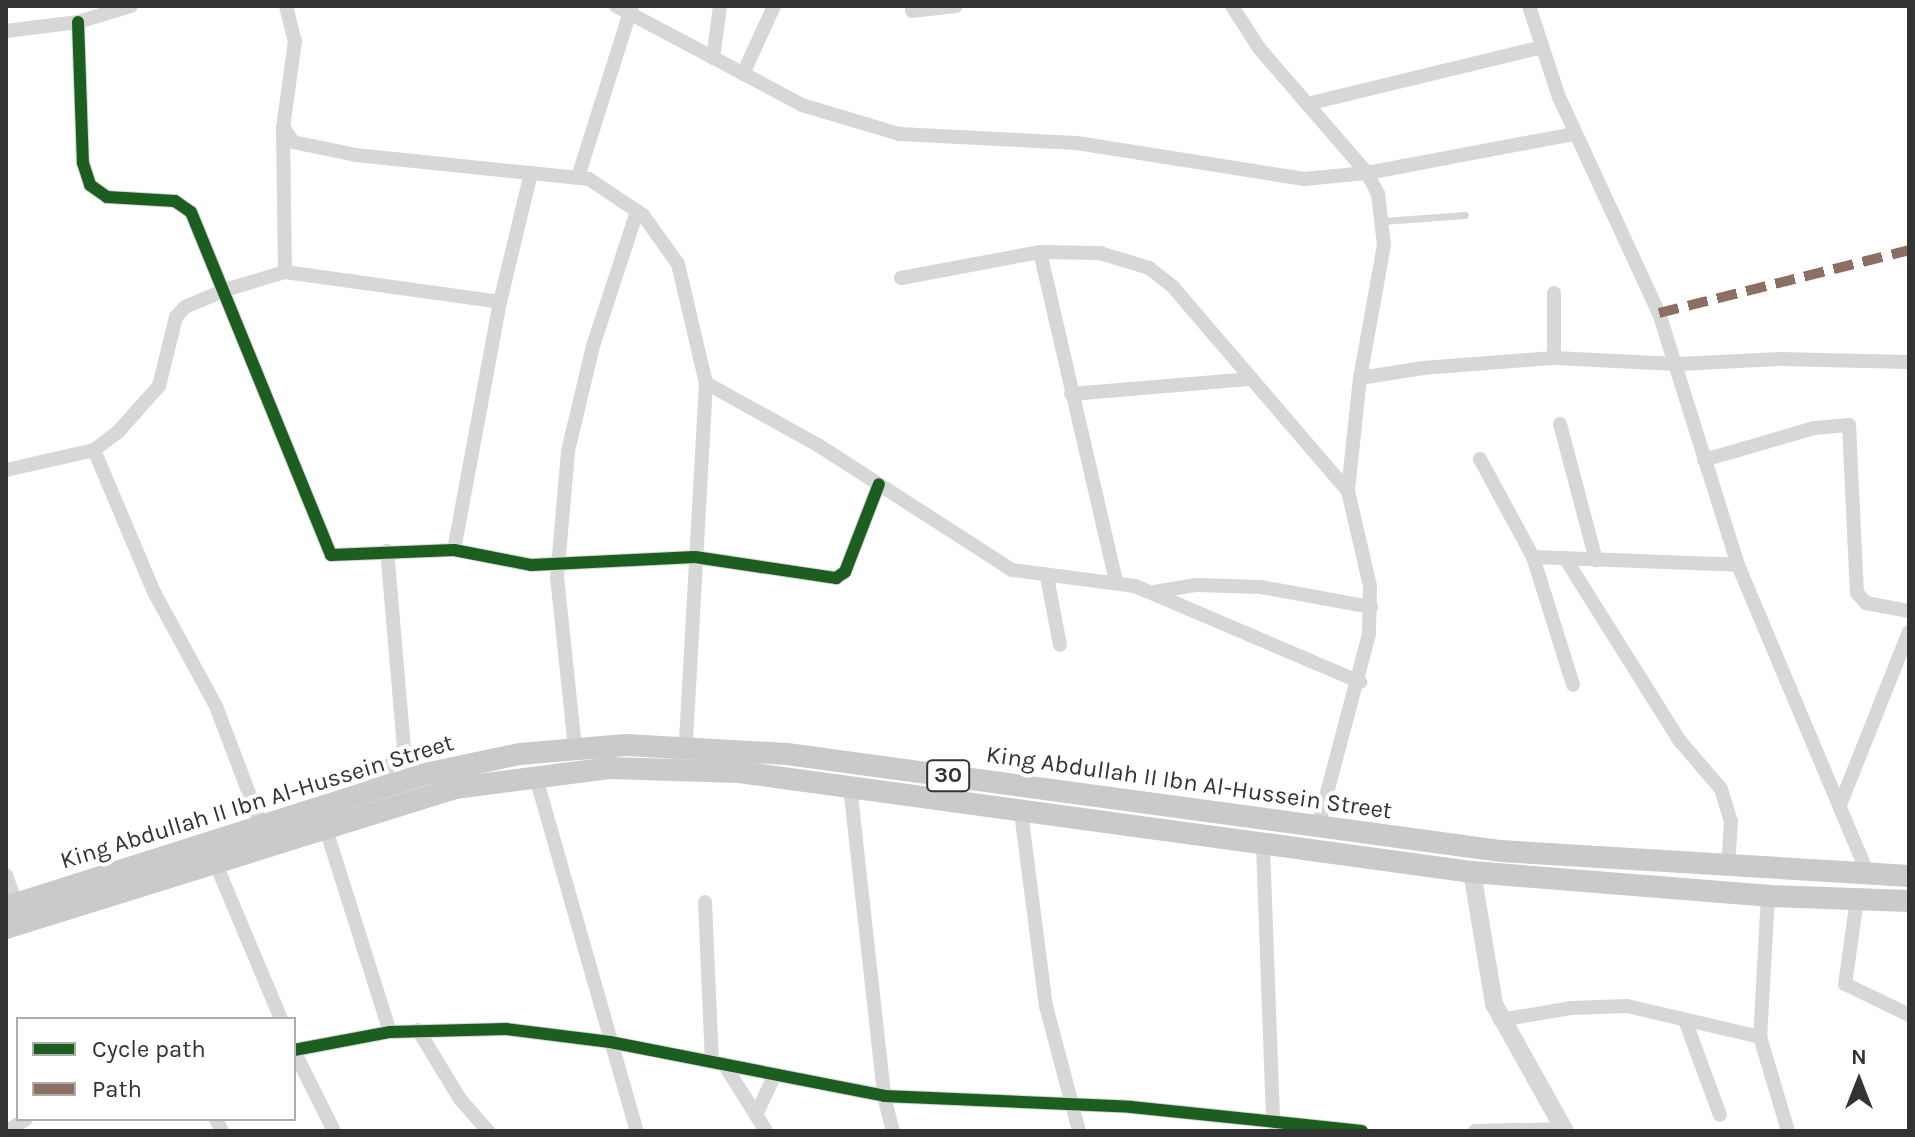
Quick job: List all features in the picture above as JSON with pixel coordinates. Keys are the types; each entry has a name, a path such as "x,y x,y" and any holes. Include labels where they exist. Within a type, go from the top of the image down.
{"main road":[{"name":"King Abdullah II Ibn Al-Hussein Street","path":"11,905 371,788 475,762 575,748 686,745 951,776 1501,851 1909,876"},
{"name":"King Abdullah II Ibn Al-Hussein Street","path":"6,928 325,826 455,788 535,774 671,767 850,786 1263,846 1472,872 1768,896 1909,901"},
{"path":"949,801 951,776"},
{"path":"975,805 977,780"}],"street":[{"path":"6,31 78,22 131,6"},
{"path":"285,272 280,228 283,127 295,41 286,6"},
{"path":"616,6 631,11 743,74 828,116 899,134 1077,143 1304,179 1367,173 1574,134"},
{"path":"713,58 720,6"},
{"path":"743,74 774,6"},
{"path":"912,11 956,6"},
{"path":"1232,6 1259,48 1367,173 1383,221 1380,277 1360,378 1348,491 1371,607 1360,682 1318,827"},
{"path":"1529,6 1574,134 1634,253 1678,364 1704,460 1738,565 1793,704 1868,874"},
{"path":"578,177 631,11"},
{"path":"78,22 83,163 90,185 119,200 184,205 202,231 325,549 344,558 387,551 454,550 510,564 557,565 695,557 839,578 879,484"},
{"path":"1307,104 1542,47"},
{"path":"283,127 303,147 578,177 637,211 678,264 706,383 686,745"},
{"path":"454,550 500,302 531,173"},
{"path":"575,748 557,565 576,406 637,211"},
{"path":"901,278 1040,252 1100,253 1149,268 1173,287 1348,491"},
{"path":"1040,252 1116,582"},
{"path":"6,470 94,450 159,386 176,317 185,307 225,290 285,272 500,302"},
{"path":"1554,293 1554,358"},
{"path":"1360,378 1423,368 1554,358 1678,364 1779,359 1909,362"},
{"path":"1071,394 1251,379"},
{"path":"706,383 879,484 1012,570 1047,577 1116,582 1154,592 1241,635 1360,682"},
{"path":"1560,424 1596,560"},
{"path":"1704,460 1769,438 1849,425 1857,593 1866,603 1909,611"},
{"path":"94,450 154,592 216,706 261,825"},
{"path":"1480,459 1533,557 1573,685"},
{"path":"371,788 404,748 387,551"},
{"path":"1533,557 1738,565"},
{"path":"1565,558 1680,741 1721,789 1731,821 1728,867"},
{"path":"1047,577 1060,645"},
{"path":"1154,592 1196,585 1261,587 1371,607"},
{"path":"1840,805 1909,632"},
{"path":"535,774 637,1131"},
{"path":"850,786 884,1096 893,1131"},
{"path":"1021,812 1046,1006 1079,1131"},
{"path":"325,826 390,1032"},
{"path":"1263,846 1273,1123"},
{"path":"215,862 280,1017"},
{"path":"1472,872 1484,965 1500,1020 1565,1130 1475,1131"},
{"path":"6,875 11,905"},
{"path":"1768,896 1760,1037 1788,1131"},
{"path":"1857,899 1845,984 1909,1015"},
{"path":"705,902 718,1063 766,1131"},
{"path":"1500,1020 1604,1004 1760,1037"},
{"path":"1685,1020 1720,1115"},
{"path":"296,1050 390,1032 506,1029 610,1042 884,1096 965,1103 1071,1103 1256,1126 1273,1123 1362,1131"},
{"path":"418,1030 460,1099 488,1131"},
{"path":"296,1054 334,1131"},
{"path":"756,1115 775,1074"},
{"path":"7,1131 24,1121"}],"lane":[{"path":"1383,221 1465,215"}],"marked path":[{"path":"1659,313 1909,250"}],"cycle path":[{"path":"78,22 83,163 90,185 107,197 175,201 191,212 331,555 454,550 531,565 695,557 836,578 845,572 879,484"},
{"path":"296,1050 390,1032 506,1029 610,1042 884,1096 1131,1107 1362,1131"}]}
